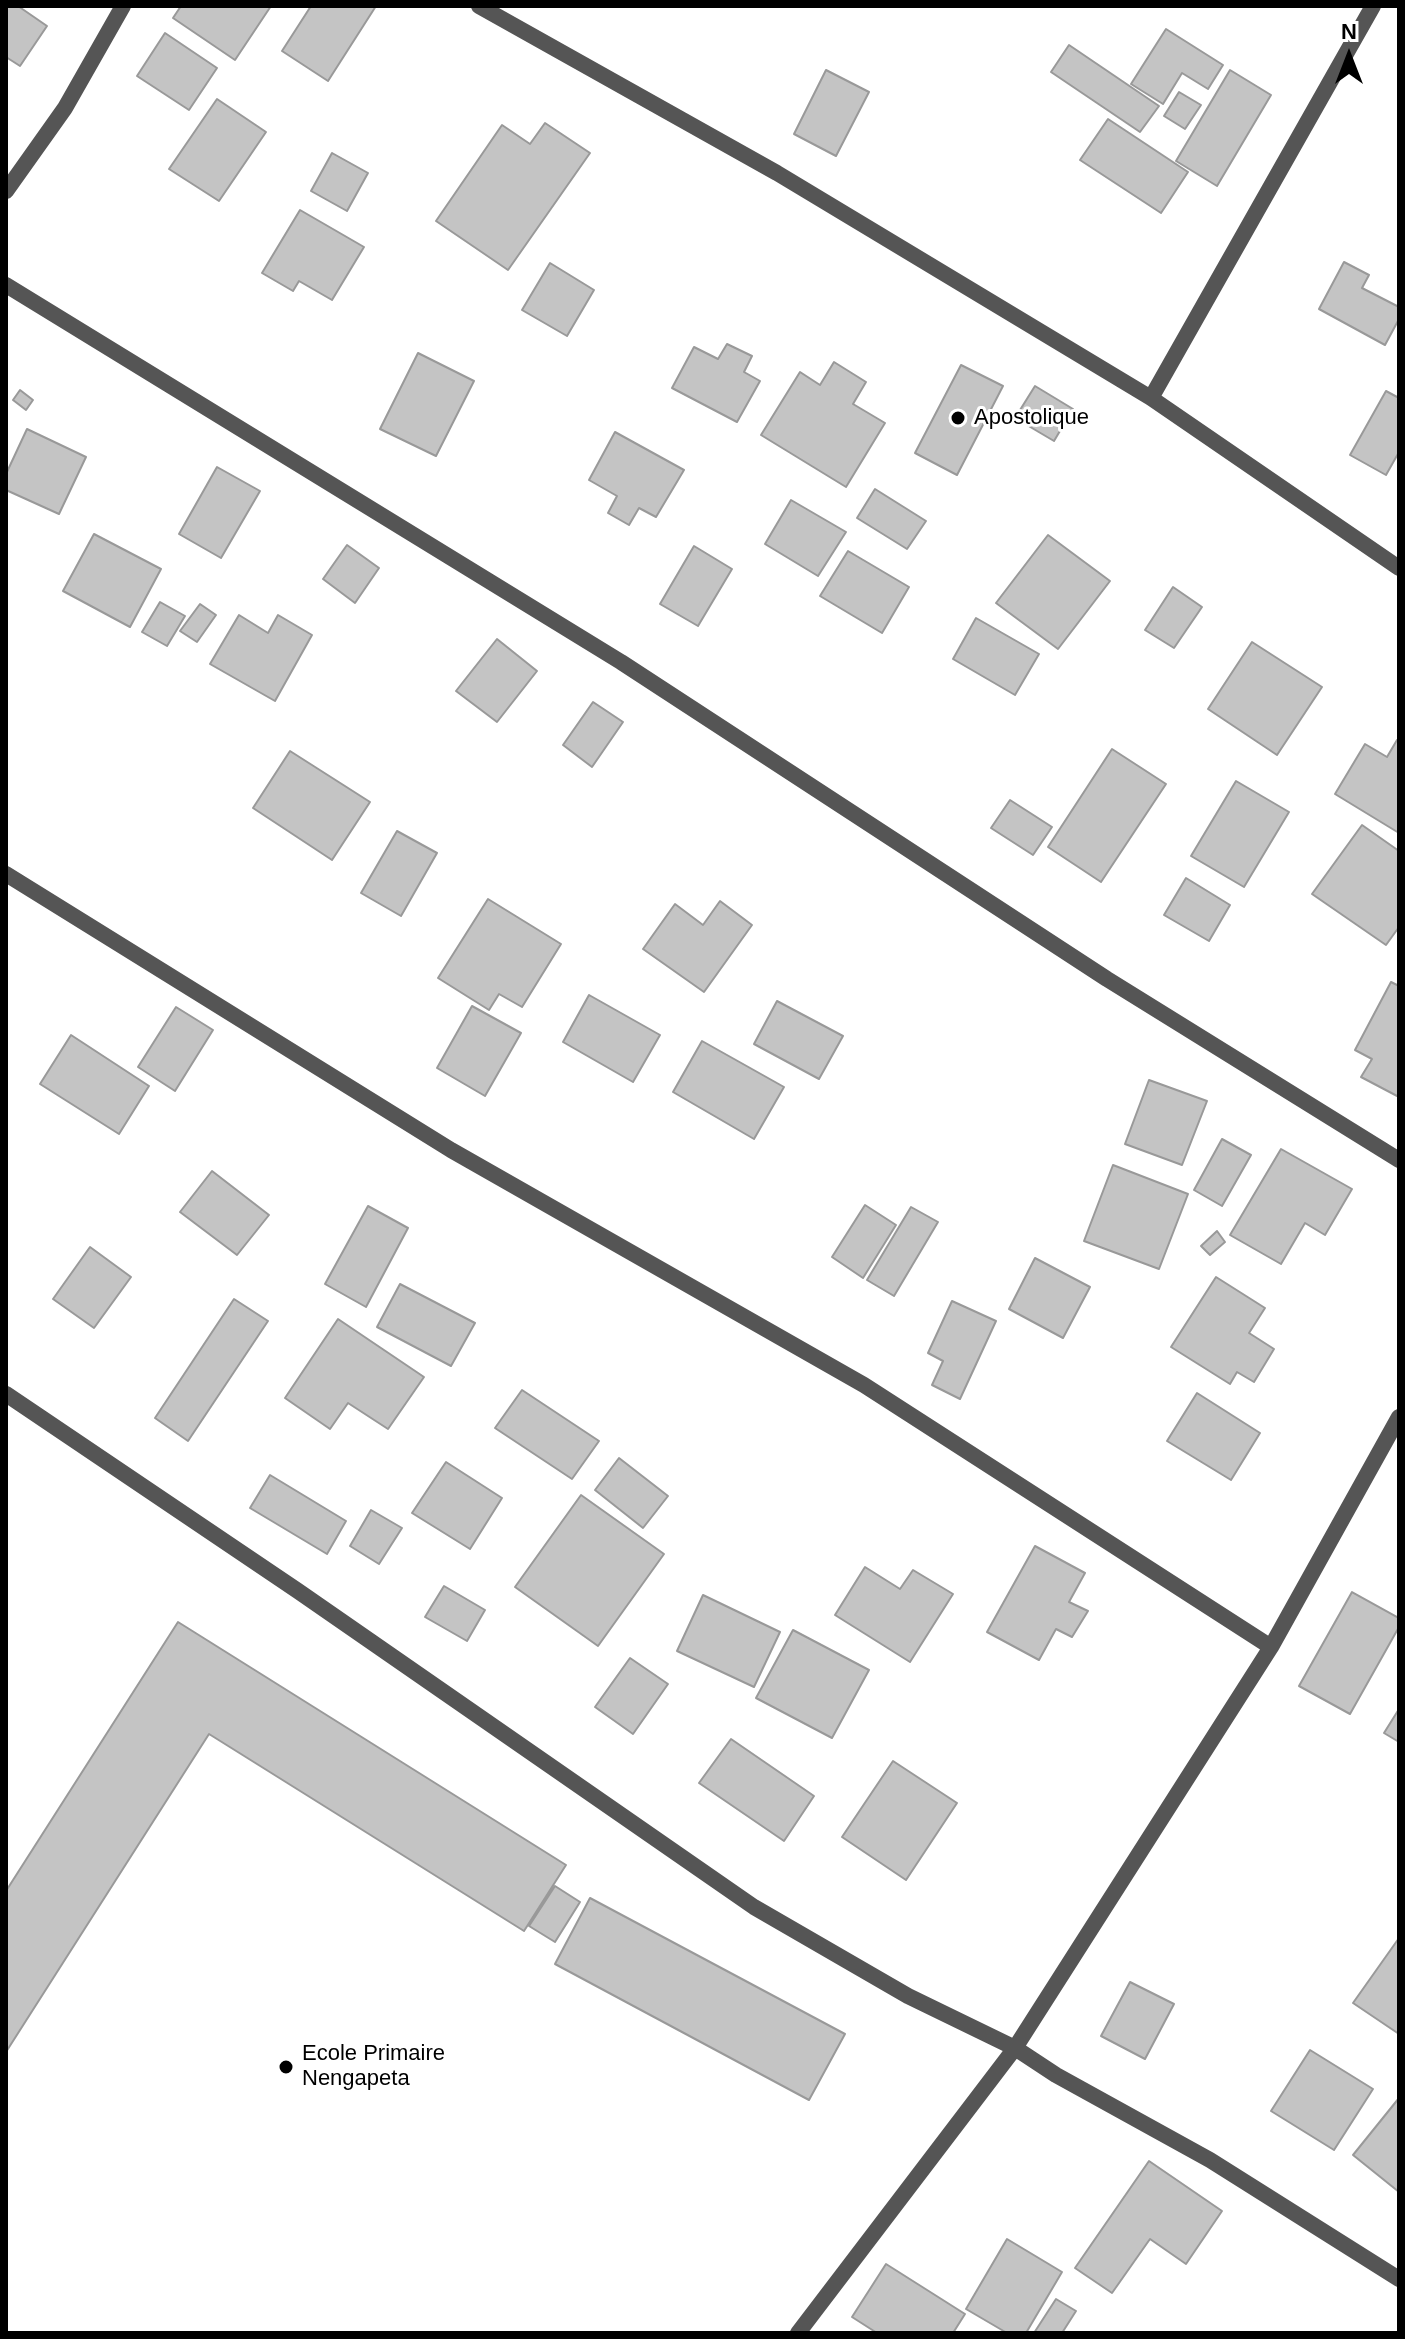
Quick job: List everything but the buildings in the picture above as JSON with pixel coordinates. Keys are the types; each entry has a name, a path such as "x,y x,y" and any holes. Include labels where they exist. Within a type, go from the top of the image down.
{"street":[{"path":"6,191 65,108 123,6"},
{"path":"479,6 777,173 1151,398 1399,568"},
{"path":"1151,398 1373,6"},
{"path":"6,285 621,662 1107,979 1399,1160"},
{"path":"6,874 451,1150 864,1385 1271,1647"},
{"path":"6,1394 298,1591 754,1907 908,1996 1015,2048 1056,2075 1210,2160 1399,2279"},
{"path":"798,2333 1015,2048 1271,1647 1399,1417"}],"place":[{"name":"Apostolique","path":"958,418"},
{"name":"Ecole Primaire Nengapeta","path":"286,2067"}]}
